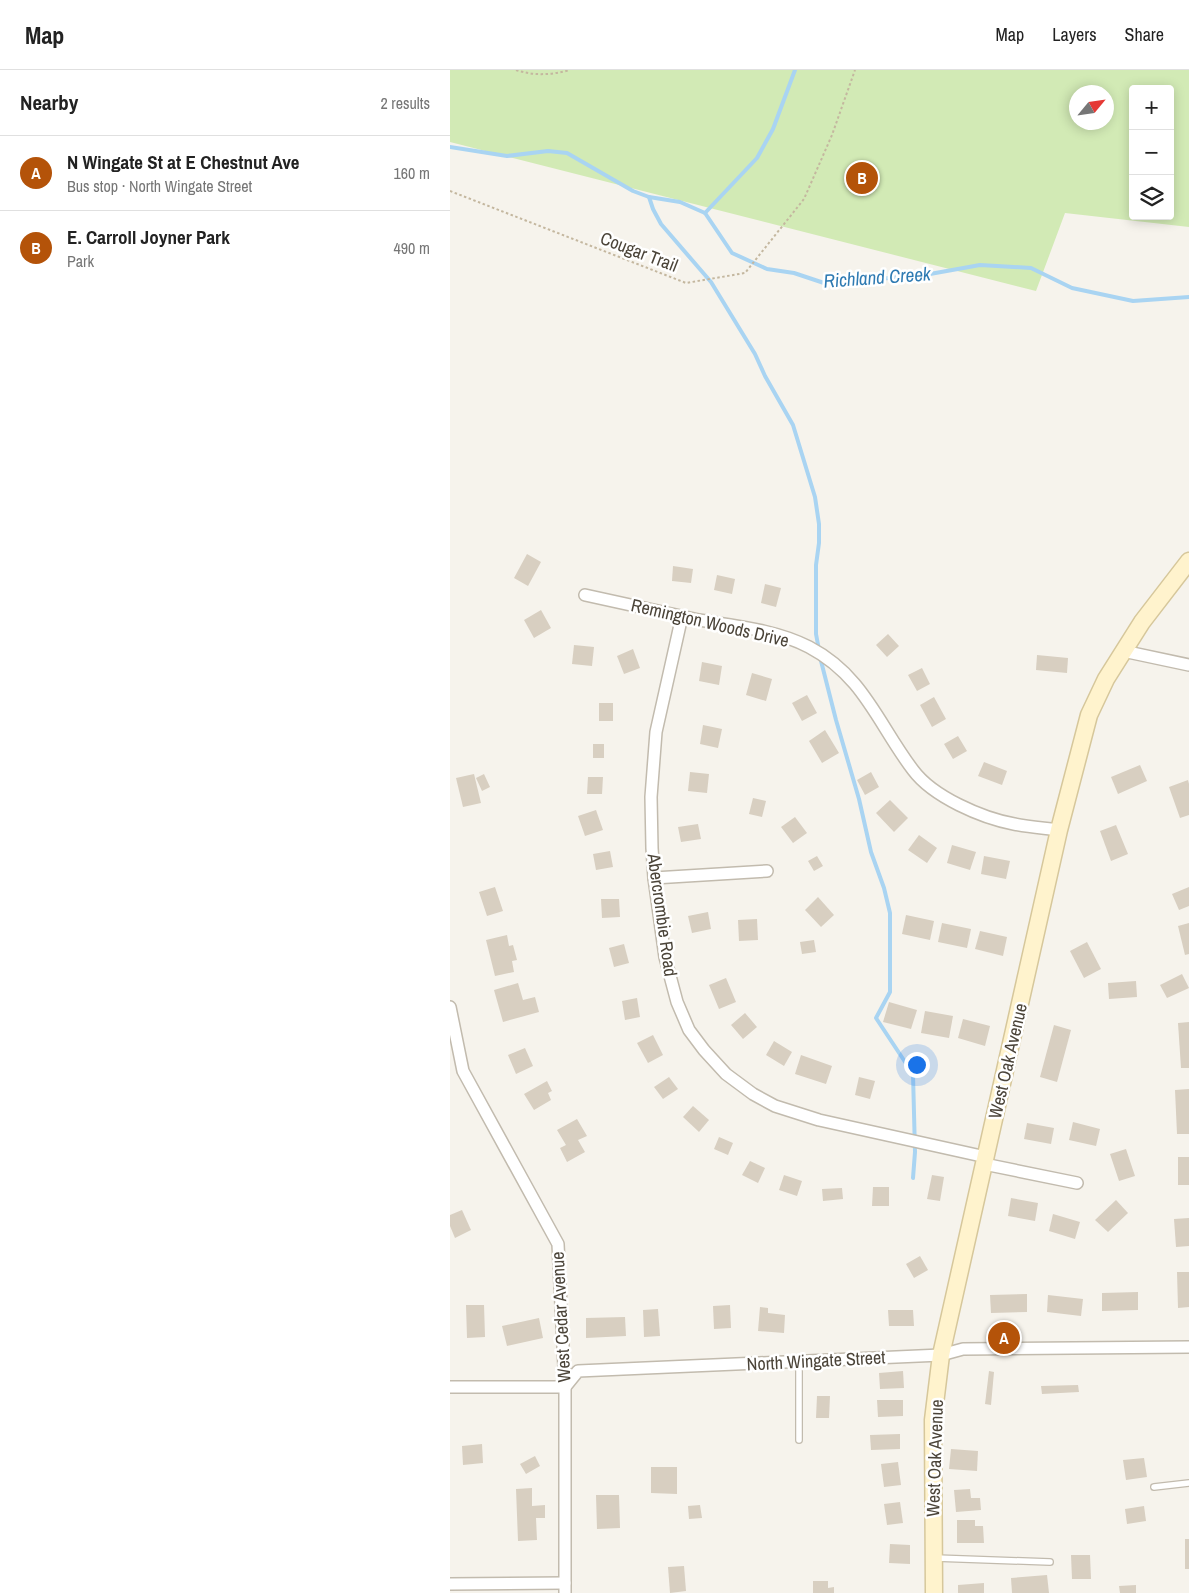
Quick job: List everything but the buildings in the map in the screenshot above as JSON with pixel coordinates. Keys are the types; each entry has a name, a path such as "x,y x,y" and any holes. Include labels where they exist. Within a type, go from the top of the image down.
{"street":[{"name":"West Oak Avenue","path":"934,1593 933,1420 941,1355 1059,830 1089,715 1106,679 1142,622 1189,561"},
{"name":"Remington Woods Drive","path":"585,594 682,616 776,634 809,647 840,668 863,693 913,771 931,788 971,811 1012,824 1059,830"},
{"name":"Abercrombie Road","path":"682,616 656,732 652,797 654,878 665,957 677,1002 689,1030 726,1074 753,1094 775,1106 819,1120 1077,1184"},
{"path":"1122,651 1189,665"},
{"path":"654,878 767,871"},
{"name":"West Cedar Avenue","path":"450,1007 463,1071 558,1244 565,1387 565,1588"},
{"name":"North Wingate Street","path":"565,1387 578,1371 941,1355 963,1349 1189,1347"},
{"path":"450,1388 565,1387"},
{"path":"450,1584 565,1588"}],"lane":[{"path":"799,1362 799,1440"},
{"path":"1154,1486 1189,1483"},
{"path":"933,1558 1050,1562"}],"path":[{"path":"516,70 547,75 570,70"},
{"name":"Cougar Trail","path":"450,191 686,283 745,273 804,199 832,135 855,70"}],"green space":[{"path":"450,70 1189,70 1189,227 1065,213 1036,291 450,142"}],"waterway":[{"path":"705,213 757,158 773,129 795,70"},
{"name":"Richland Creek","path":"450,147 507,156 548,151 567,153 633,191 649,197 680,202 705,213 732,253 767,269 794,273 827,284 930,274 980,265 1031,268 1072,288 1133,301 1189,297"},
{"path":"649,197 661,224 711,282 755,354 765,376 793,425 815,497 819,524 816,565 816,634 819,650"},
{"path":"820,657 859,799 871,852 884,888 890,913 890,992 876,1018 913,1074 915,1152 913,1178"}],"place":[{"name":"E. Carroll Joyner Park","path":"862,178"},
{"name":"N Wingate St at E Chestnut Ave","path":"1004,1338"}]}
